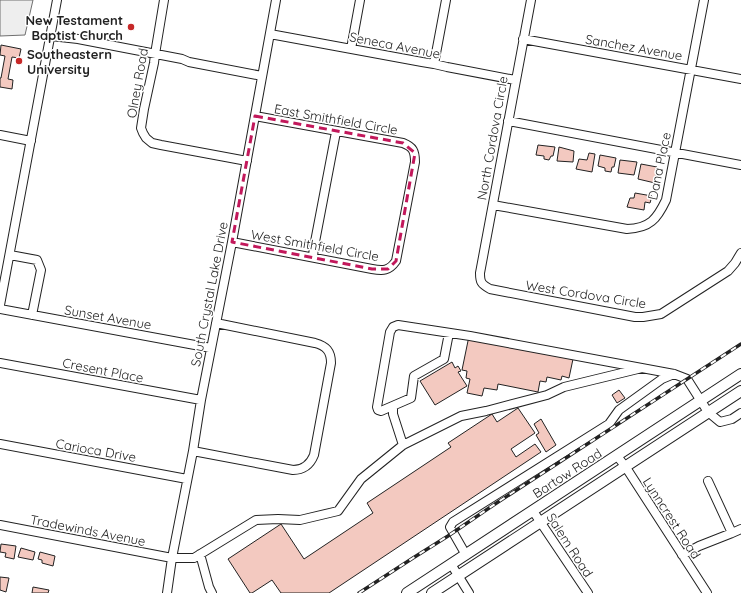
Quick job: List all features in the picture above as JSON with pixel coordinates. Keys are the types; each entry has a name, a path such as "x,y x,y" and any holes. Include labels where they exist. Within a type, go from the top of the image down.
{"main road":[{"name":"Bartow Road","path":"407,593 741,374"},
{"name":"Bartow Road","path":"432,593 741,391"}],"street":[{"path":"0,305 1,293 10,255 57,0"},
{"name":"Olney Road","path":"164,0 154,63 142,118 143,133 152,143 247,161"},
{"name":"South Crystal Lake Drive","path":"167,593 201,400 232,242 276,0"},
{"path":"351,49 360,0"},
{"path":"434,64 446,0"},
{"name":"North Cordova Circle","path":"480,281 480,272 530,0"},
{"name":"Dana Place","path":"493,205 628,229 638,228 651,222 660,214 666,200 704,0"},
{"name":"Seneca Avenue","path":"270,34 515,80"},
{"path":"51,36 78,39 262,76"},
{"name":"Sanchez Avenue","path":"523,39 741,79"},
{"name":"East Smithfield Circle","path":"255,116 402,143 411,147 415,153 415,162 396,261 393,266"},
{"path":"508,122 741,165"},
{"path":"313,257 336,132"},
{"path":"0,135 30,141"},
{"name":"West Smithfield Circle","path":"232,242 382,270 393,266"},
{"name":"West Cordova Circle","path":"480,281 484,286 490,289 635,317 643,317 661,314 728,270 735,263 741,253"},
{"path":"10,255 37,260 41,270 32,316"},
{"name":"Sunset Avenue","path":"0,310 211,348"},
{"path":"193,450 293,470 306,466 312,461 314,455 331,363 331,356 327,349 321,344 216,323"},
{"path":"449,333 444,359 414,376 411,398 381,411 378,410 377,407 390,332 393,327 398,325 470,336 674,374 687,379 708,412 720,422 732,419 741,413"},
{"name":"Cresent Place","path":"0,363 201,400"},
{"name":"Tradewinds Avenue","path":"0,526 172,558 194,558 256,520 300,520 338,511 361,479 403,445 461,416 547,395 564,387 642,368"},
{"path":"466,555 450,527 453,522 608,424 619,410 662,379 674,374"},
{"path":"393,406 393,414 403,445"},
{"name":"Carioca Drive","path":"0,444 187,479"},
{"name":"Lynncrest Road","path":"617,456 707,593"},
{"path":"708,481 732,533"},
{"name":"Salem Road","path":"533,511 588,593"},
{"path":"682,555 699,546 741,529"},
{"path":"200,554 212,593"},
{"path":"451,564 469,593"}],"highlighted area":[{"path":"255,116 403,143 415,153 396,261 388,269 372,269 232,242"}],"shaded area":[{"path":"0,0 33,0 25,35 0,36"}],"building":[{"path":"1,45 21,49 19,58 12,57 8,79 13,80 12,89 0,87 0,78 5,56 0,55"},
{"path":"538,145 555,147 553,156 551,156 549,160 544,159 544,156 536,155"},
{"path":"559,147 574,151 573,162 557,161"},
{"path":"589,153 595,154 592,172 576,169 579,159 587,160"},
{"path":"600,155 616,158 611,172 605,171 605,168 598,166"},
{"path":"620,160 637,162 634,175 618,173"},
{"path":"641,164 657,167 655,183 638,179"},
{"path":"635,193 652,196 650,203 645,202 644,210 627,207 630,198 634,198"},
{"path":"469,336 573,359 569,378 562,376 561,380 547,377 546,382 540,381 538,392 498,384 497,390 484,388 482,396 467,393 470,379 466,378 467,371 462,370"},
{"path":"452,362 455,368 458,366 461,371 458,372 467,386 435,405 420,381"},
{"path":"619,390 625,398 617,403 612,395"},
{"path":"518,408 535,433 511,449 516,457 535,444 541,452 329,593 281,593 272,580 250,593 228,559 281,524 304,559 373,513 367,503 451,447 448,443 492,414 497,422"},
{"path":"541,419 556,445 546,452 536,435 539,433 534,424"},
{"path":"1,544 16,546 14,559 5,557 6,553 0,552"},
{"path":"21,548 35,552 33,560 18,557"},
{"path":"40,552 55,556 53,566 42,563 42,560 38,559"},
{"path":"0,577 9,578 6,592 0,590"},
{"path":"33,587 49,590 48,593 32,593"}],"railway":[{"path":"359,593 741,344"}],"place":[{"name":"New Testament Baptist Church","path":"131,27"},
{"name":"Southeastern University","path":"19,61"}]}
